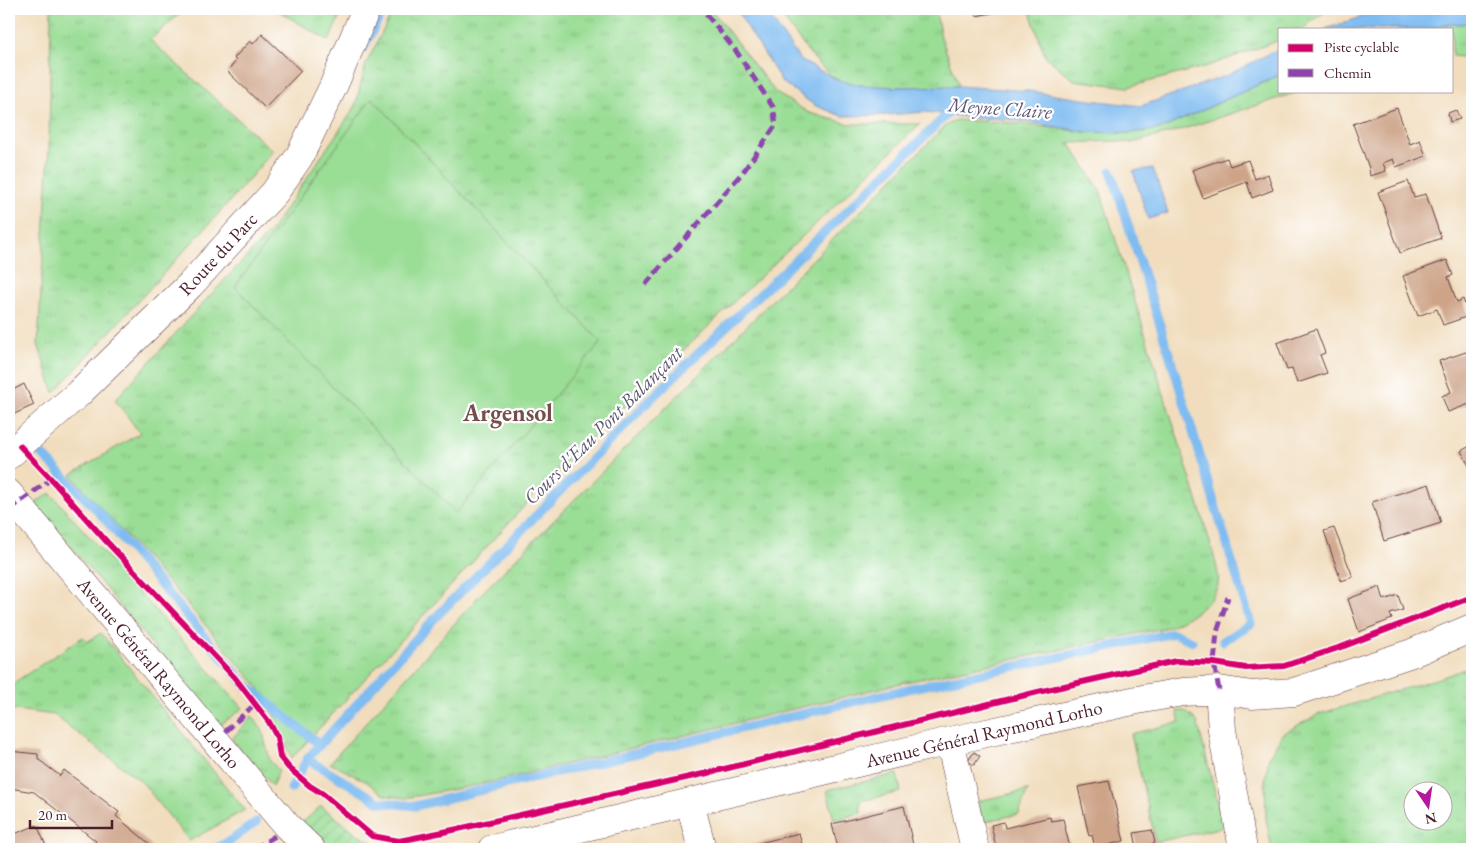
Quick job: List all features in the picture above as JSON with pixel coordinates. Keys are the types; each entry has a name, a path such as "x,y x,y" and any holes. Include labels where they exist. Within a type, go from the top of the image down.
{"street":[{"name":"Route du Parc","path":"9,455 79,393 190,286 275,192 299,157 333,87 366,9"},
{"name":"Avenue Général Raymond Lorho","path":"9,494 287,826 311,849"},
{"name":"Avenue Général Raymond Lorho","path":"492,849 664,807 690,803 950,741 1137,700 1183,692 1219,690 1252,695 1294,692 1412,653 1472,628"},
{"path":"1219,690 1223,738 1243,849"},
{"path":"950,741 975,849"},
{"path":"690,803 702,849"}],"green space":[{"path":"51,9 185,9 150,40 273,151 229,202 54,393 38,344 49,149"},
{"path":"275,9 343,9 329,41"},
{"path":"394,9 711,9 776,93 809,113 850,124 920,124 551,477 292,758 280,733 276,719 258,687 178,593 71,475 140,433 115,400 270,232 355,107 366,64"},
{"path":"776,9 935,9 941,37 959,86 876,86 845,83 836,79 819,64"},
{"path":"1029,9 1329,9 1303,28 1278,28 1278,41 1208,66 1128,87 1074,80 1045,56"},
{"path":"1472,23 1472,58 1454,56 1454,28 1432,28 1443,25"},
{"path":"1278,76 1278,92 1298,92 1177,131 1132,143 1115,141 1069,143 1100,190 1204,522 1218,571 1218,584 1215,592 1205,605 1184,620 1169,627 905,682 488,783 406,798 384,795 367,782 330,763 479,596 944,127 956,120 1003,122 1086,132 1129,133 1161,129"},
{"path":"372,98 601,342 456,513 235,287"},
{"path":"50,493 243,708 219,726 35,503"},
{"path":"101,633 245,810 189,841 142,782 54,715 9,709 9,686 83,637 87,642"},
{"path":"1472,666 1472,849 1272,849 1266,819 1265,780 1269,757 1282,734 1319,714 1443,677"},
{"path":"1177,711 1185,711 1197,721 1224,827 1156,842 1131,734 1180,722"},
{"path":"252,716 262,729 270,761 279,771 272,786 232,739"},
{"path":"897,774 901,792 860,801 861,813 834,820 827,790"},
{"path":"1028,790 1019,814 983,822 978,801"},
{"path":"321,806 363,838 378,844 400,847 400,849 332,849 302,823"}],"water":[{"name":"Meyne Claire","path":"736,9 765,9 800,60 838,80 860,85 897,87 959,86 1029,91 1141,106 1228,75 1278,49 1278,76 1161,129 1129,133 1086,132 1008,119 975,118 925,112 842,116 814,105 782,82"},
{"path":"1386,9 1472,9 1472,23 1443,25 1432,28 1328,28"},
{"path":"1153,168 1168,213 1148,219 1133,171"}],"building":[{"path":"975,9 996,9 997,12 976,16"},
{"path":"262,34 301,71 265,108 227,71 236,61 234,58 250,41 253,44"},
{"path":"1397,108 1410,144 1420,140 1426,156 1396,167 1393,159 1383,163 1386,171 1370,176 1369,168 1353,124"},
{"path":"1456,110 1460,119 1450,122 1448,113"},
{"path":"1227,158 1230,166 1248,160 1255,179 1268,174 1273,190 1252,198 1247,182 1203,198 1192,170"},
{"path":"1408,181 1414,197 1426,194 1441,238 1400,253 1378,192"},
{"path":"1447,260 1453,275 1448,277 1457,302 1463,299 1469,316 1443,325 1437,309 1418,316 1403,276"},
{"path":"1316,329 1325,353 1320,355 1327,373 1297,383 1292,369 1287,370 1277,343"},
{"path":"1472,350 1472,403 1448,412 1442,396 1451,392 1439,361"},
{"path":"24,384 34,405 10,416 9,392"},
{"path":"1472,445 1472,471 1461,451"},
{"path":"1429,484 1441,523 1384,541 1372,502"},
{"path":"1334,528 1353,577 1341,581 1324,531"},
{"path":"1380,587 1384,600 1398,595 1403,610 1390,614 1392,619 1359,632 1348,599"},
{"path":"9,751 38,754 38,759 60,776 64,770 119,812 116,816 151,845 148,849 96,849 92,846 96,841 34,792 9,788"},
{"path":"974,752 980,756 974,765 968,761"},
{"path":"1109,781 1124,841 1095,848 1092,835 1089,836 1078,787"},
{"path":"904,806 914,849 881,849 880,846 866,849 838,849 832,824"},
{"path":"1050,817 1051,821 1063,819 1070,848 1009,849 1008,844 996,847 991,825 1004,822 1005,828"},
{"path":"37,825 47,848 17,849 12,835"},
{"path":"1152,830 1155,843 1137,848 1134,833"},
{"path":"799,833 803,849 748,849 748,846"}],"waterway":[{"path":"363,49 384,9"},
{"name":"Cours d'Eau Pont Balançant","path":"291,789 307,759 433,620 654,396 954,108"},
{"path":"1111,171 1173,366 1251,624 1223,641"},
{"path":"35,442 32,444 98,511 245,684 320,745"},
{"path":"307,759 379,802 415,806 912,688 1174,633 1192,641"},
{"name":"Cours d'Eau Pont Balançant","path":"215,849 233,839 256,822"}],"marked path":[{"path":"645,285 743,172 776,125 773,107 736,51 702,9"},
{"path":"9,510 51,479"},
{"path":"1219,690 1214,663 1217,632 1228,597"},
{"path":"225,732 255,704"},
{"path":"254,849 275,836"}],"cycle path":[{"path":"20,446 235,678 269,722 277,737 280,757 289,768 372,836 399,841 712,772 1038,692 1176,661 1214,663 1246,668 1284,666 1344,646 1472,597"}],"district":[{"name":"Argensol","path":"508,412"}]}
